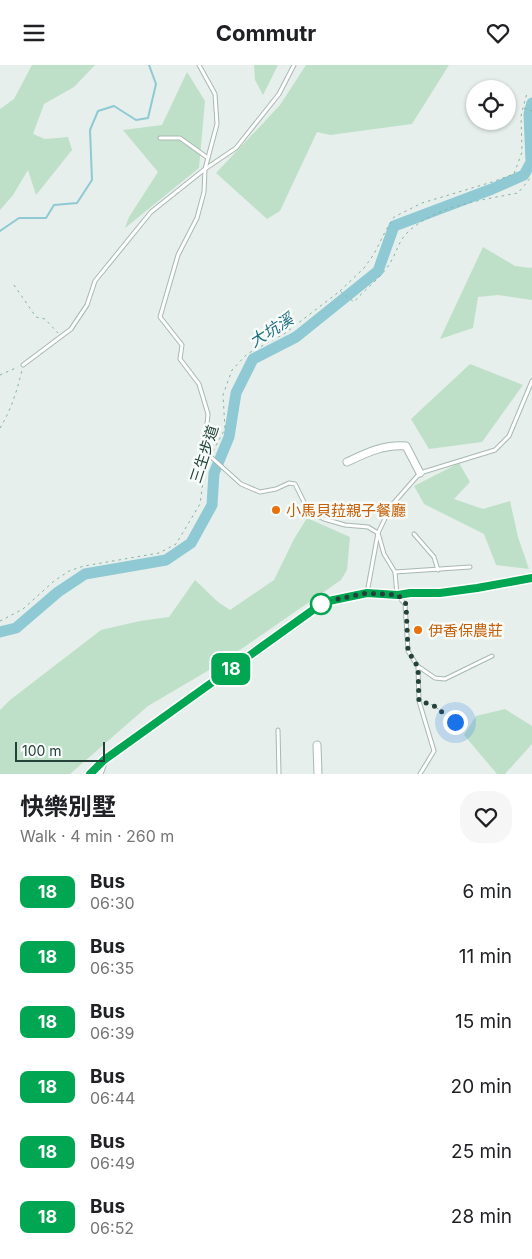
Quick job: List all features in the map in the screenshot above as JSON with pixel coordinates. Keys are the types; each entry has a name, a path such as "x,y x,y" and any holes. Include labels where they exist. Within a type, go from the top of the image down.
{"street":[{"path":"347,462 373,450 393,445 406,446 420,473"},
{"path":"317,745 318,774"},
{"path":"99,774 104,760"}],"lane":[{"path":"198,65 215,94 217,124 205,169 204,192 197,218 178,255 160,317 182,345 180,359 199,384 208,414 204,445 210,456 241,484 260,491 276,489 289,483 295,484 309,512 345,525 368,527 378,533 384,554 395,572 398,595 406,604 408,651 418,667 435,679 445,679 492,656"},
{"path":"201,70 202,65"},
{"path":"24,365 71,329 88,305 95,281 152,213 205,169 236,148 279,94 294,65"},
{"path":"160,138 180,138 208,158"},
{"path":"367,593 378,533 391,506 420,473 495,450 508,436 532,381"},
{"path":"414,534 434,557 438,570"},
{"path":"395,572 470,567"},
{"path":"90,774 104,760 324,602 367,593 398,595 440,593 532,578"},
{"path":"418,667 419,701 434,751 420,774"},
{"path":"278,730 278,774"}],"path":[{"path":"527,93 523,108 532,111"},
{"name":"三生步道","path":"0,621 23,609 68,571 84,566 159,553 176,544 200,504 204,475 210,456 225,429 224,395 232,370 247,354 284,335 340,291 364,268 374,254 394,217 422,203 514,174 522,152 521,115 523,108"},
{"path":"340,291 354,303 390,263 398,242 408,231 426,219 465,203 518,193 532,176"},
{"path":"14,285 36,317 45,319 61,337"},
{"path":"0,375 24,365"},
{"path":"0,428 10,411 24,365"},
{"path":"419,701 433,705 455,722"}],"green space":[{"path":"32,65 95,65 74,87 44,104 33,134 45,139 68,137 72,150 36,195 28,170 13,195 0,210 0,109 14,99"},
{"path":"254,65 278,65 263,95 255,80"},
{"path":"306,65 449,65 412,124 330,135 317,132 280,211 267,219 216,173 280,105"},
{"path":"187,72 205,101 199,168 125,228 129,217 158,172 123,130 162,125"},
{"path":"483,247 515,266 532,267 532,300 498,295 478,297 473,328 440,339"},
{"path":"470,364 523,385 482,442 429,449 411,419"},
{"path":"459,463 470,482 454,499 483,509 510,501 518,537 529,569 496,565 484,534 424,504 414,486"},
{"path":"307,518 350,537 347,570 341,580 221,663 148,706 70,774 0,774 0,710 10,700 101,630 140,621 169,617 195,580 218,602 230,610 274,580 294,539"},
{"path":"505,709 532,726 532,744 505,774 497,774 464,735 476,716"}],"waterway":[{"path":"0,231 19,218 46,218 54,205 77,203 92,180 90,130 98,111 114,106 136,120 148,118 156,84 149,65"},
{"name":"大坑溪","path":"0,632 16,628 58,592 85,574 166,560 191,543 212,505 214,473 229,437 236,393 253,359 296,337 378,271 394,226 524,175 531,162 529,114 532,103"}],"bus line":[{"name":"18","path":"90,774 104,760 324,602 367,593 398,595 440,593 532,578"}],"place":[{"name":"小馬貝菈親子餐廳","path":"276,510"},
{"name":"伊香保農莊","path":"418,630"}],"route":[{"path":"321,604 367,593 398,595 406,604 408,651 418,667 419,701 433,705 455,722"}]}
